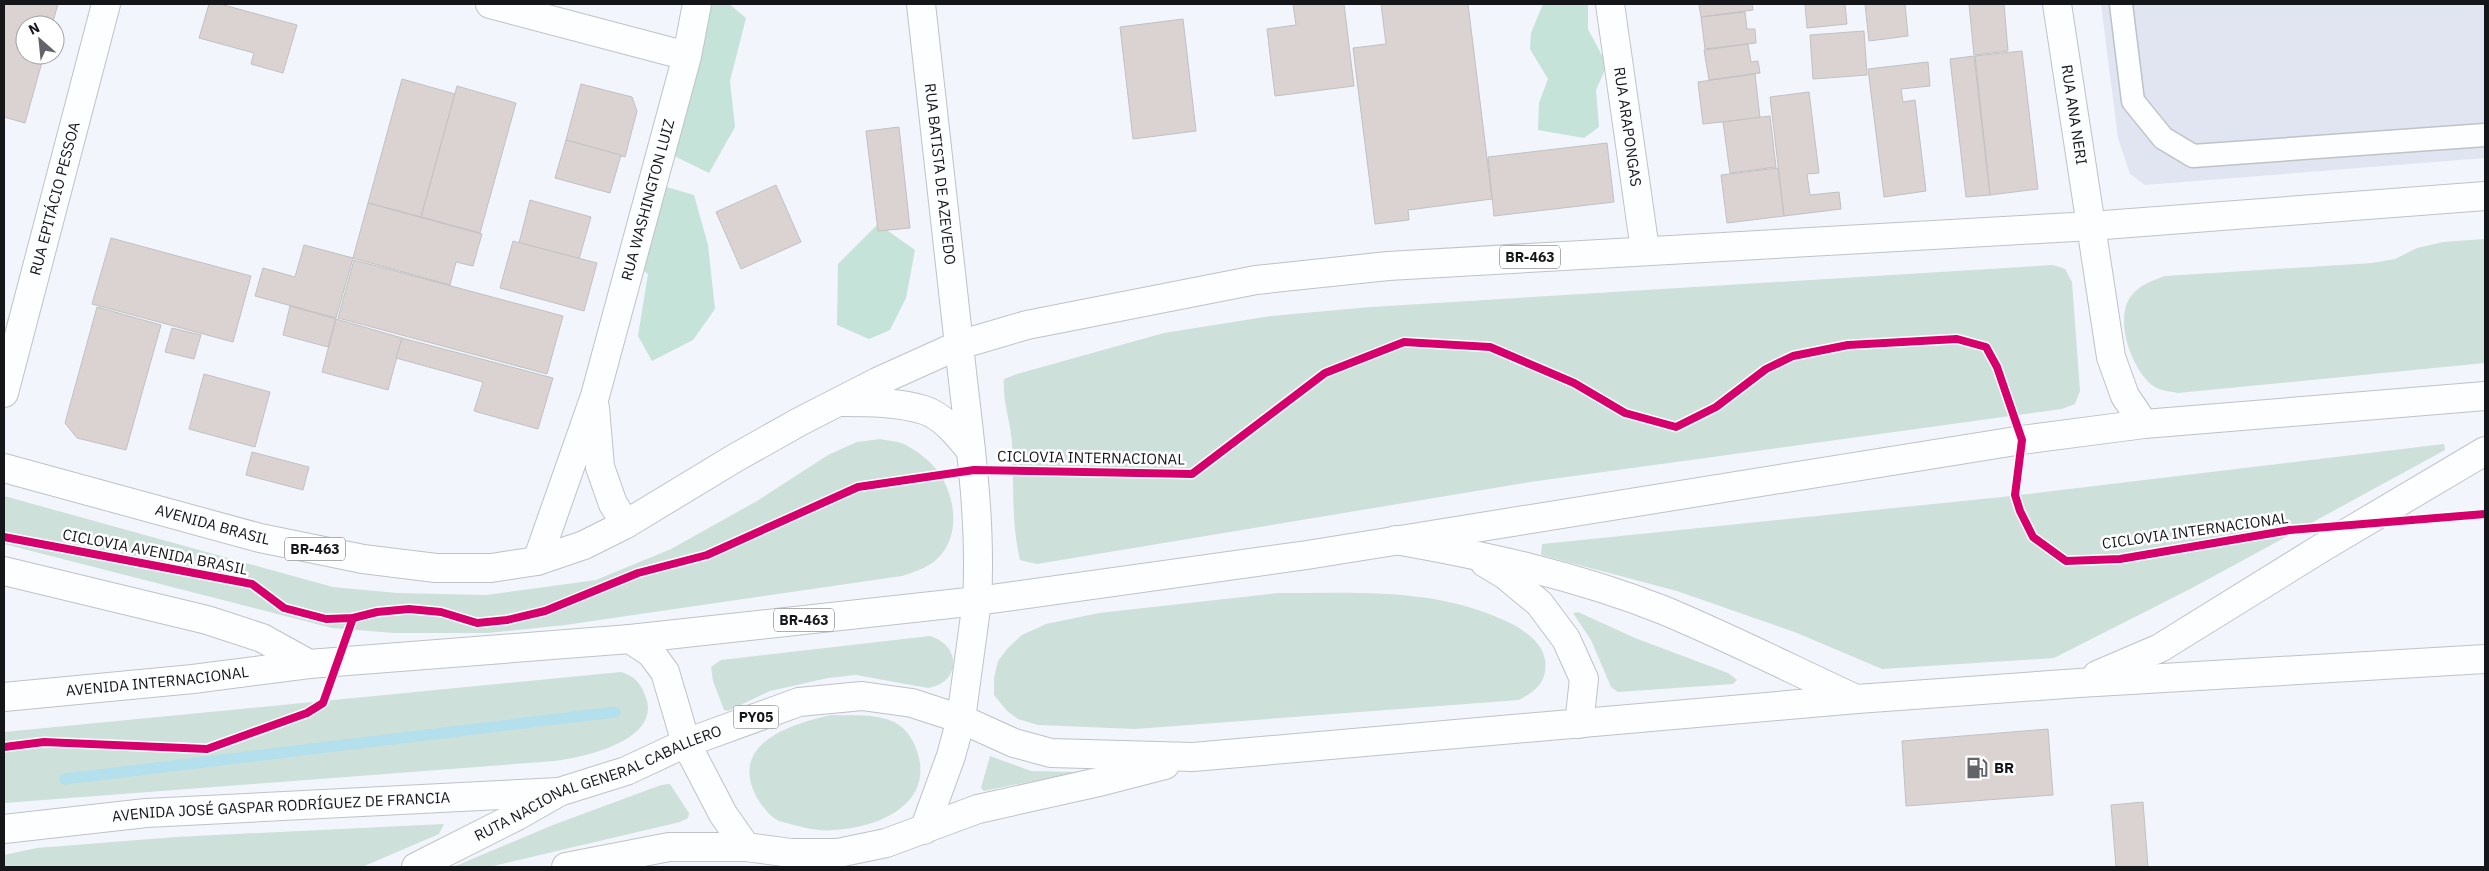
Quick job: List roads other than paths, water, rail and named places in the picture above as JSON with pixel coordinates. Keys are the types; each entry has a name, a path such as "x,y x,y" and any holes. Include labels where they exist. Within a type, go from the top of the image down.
{"main road":[{"name":"RUA EPITÁCIO PESSOA","path":"4,393 106,4"},
{"path":"490,4 687,56"},
{"name":"RUA WASHINGTON LUIZ","path":"536,561 594,396 687,56 697,4"},
{"name":"RUA BATISTA DE AZEVEDO","path":"921,4 976,490 979,564 977,601 961,720 948,764 924,830"},
{"name":"RUA ARAPONGAS","path":"1610,4 1645,250"},
{"name":"RUA ANA NERI","path":"2057,4 2111,358 2125,396 2144,424"},
{"name":"BR-463","path":"626,524 735,458 838,402 959,345 1028,325 1256,280 1388,266 2091,226 2485,196"},
{"name":"RUA WASHINGTON LUIZ","path":"594,396 600,466 613,504 626,524"},
{"name":"BR-463","path":"310,664 630,639 977,601 1396,540 2022,440 2144,424 2293,414 2485,396"},
{"path":"838,402 877,402 925,410 956,432 971,451"},
{"path":"2079,683 2160,648 2323,547 2485,452"},
{"name":"AVENIDA BRASIL","path":"4,468 260,538 363,558 436,568 491,568 536,561 584,545 626,524"},
{"path":"1396,540 1467,552 1570,579 1662,610 1724,636 1857,699"},
{"path":"1467,552 1505,575 1539,603 1566,639 1584,679 1579,724"},
{"path":"4,571 207,620 262,638 310,664"},
{"path":"630,639 651,653 665,672 686,744 723,814 746,847"},
{"path":"566,867 669,847 746,847 791,853 838,853 886,843 978,808 1102,781 1193,757 1857,699 2079,683 2485,659"},
{"name":"AVENIDA INTERNACIONAL","path":"4,697 193,679 310,664"},
{"name":"RUTA NACIONAL GENERAL CABALLERO","path":"416,867 509,820 559,792 626,771 686,744 799,702 862,696 912,703 961,720 1014,743 1051,752 1193,757"},
{"name":"AVENIDA JOSÉ GASPAR RODRÍGUEZ DE FRANCIA","path":"4,830 146,813 559,792"}],"lane":[{"path":"2121,4 2133,101 2163,138 2193,156 2485,136"}],"waterway":[{"path":"65,779 615,712"}],"place":[{"name":"BR","path":"1977,768"}]}
